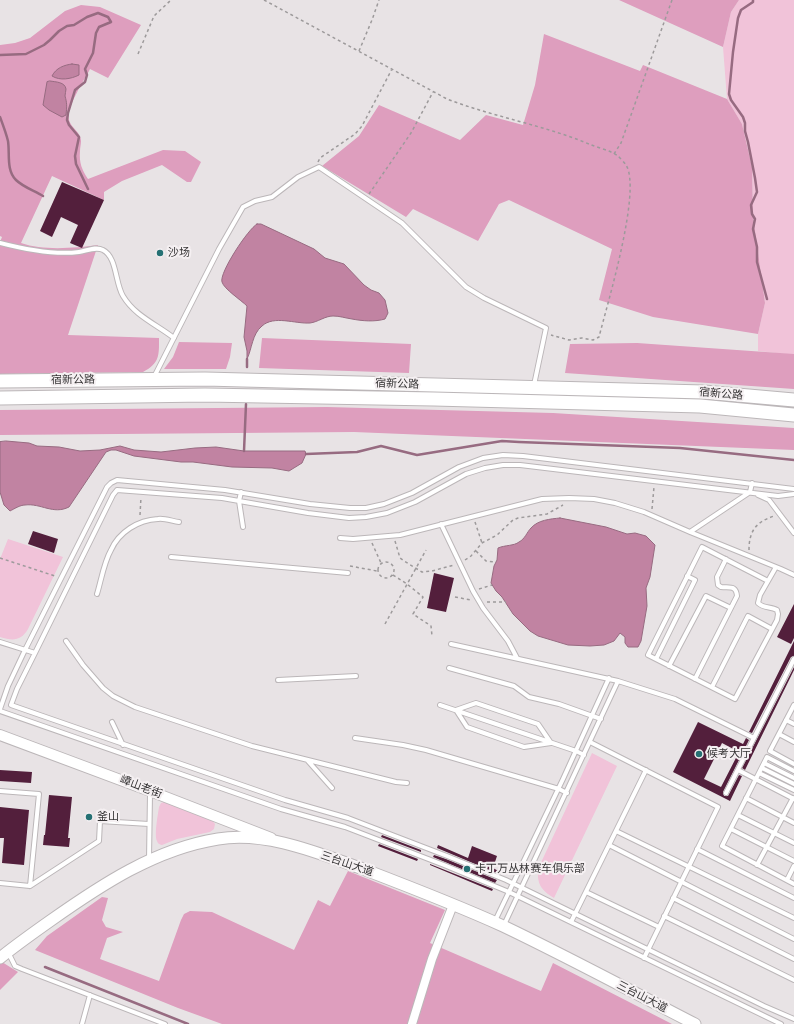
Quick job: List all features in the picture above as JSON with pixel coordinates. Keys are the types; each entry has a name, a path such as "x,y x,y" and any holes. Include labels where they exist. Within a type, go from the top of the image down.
{"highway":[{"name":"宿新公路","path":"0,381 206,379 704,392 794,400"},
{"name":"宿新公路","path":"0,398 205,395 434,399 700,406 794,415"}],"main road":[{"name":"三台山大道","path":"4,955 107,882 149,860 176,849 216,839 246,836 281,842 409,886 499,925 695,1024"}],"street":[{"name":"嶂山老街","path":"0,735 281,842"},
{"path":"412,1024 432,959 453,905"}],"lane":[{"path":"153,379 219,249 243,207 255,201 272,196 298,177 319,167 402,224 466,287 484,298 546,328 533,388"},
{"path":"0,243 25,250 78,252 96,248 103,250 112,258 122,294 128,304 137,314 174,338"},
{"path":"781,1024 518,896 444,865 345,827 281,809 0,710 8,686 25,650 107,487 117,480 241,492 310,504 366,508 384,504 412,493 459,467 483,458 503,455 523,456 794,489"},
{"path":"794,494 778,496 520,465 503,465 485,468 466,474 415,502 386,513 366,517 349,518 308,513 222,498 117,490 113,495 17,689 11,705 285,800 348,818 447,856 522,888 764,1006 794,1019"},
{"path":"690,532 750,492 752,483"},
{"path":"241,492 240,501 243,526"},
{"path":"750,492 769,500 794,533"},
{"path":"340,538 353,539 394,535 542,500 569,498 594,499 616,503 651,515 776,566 794,575"},
{"path":"97,594 110,550 121,535 140,523 158,519 179,522"},
{"path":"441,524 473,591 508,641 517,658"},
{"path":"768,580 702,547 648,655 735,699 777,620 777,610 762,606 758,603 760,595 776,566"},
{"path":"171,557 348,573"},
{"path":"695,679 737,596 734,587 721,587 718,585 717,577 726,559"},
{"path":"656,659 696,580 687,576"},
{"path":"669,666 706,596 731,608"},
{"path":"712,687 748,616 772,629"},
{"path":"66,641 83,665 103,688 113,696 135,707 252,746 396,782 407,783"},
{"path":"0,642 35,653"},
{"path":"451,644 609,678 675,698 754,738"},
{"path":"726,792 794,659"},
{"path":"449,668 514,686 529,697 559,704 601,719"},
{"path":"789,669 794,671"},
{"path":"278,680 356,676"},
{"path":"499,925 509,892 609,678"},
{"path":"499,925 522,888 618,681"},
{"path":"456,710 476,703 538,724 551,742"},
{"path":"440,705 551,742 584,755"},
{"path":"794,705 770,752 794,764"},
{"path":"456,710 467,727 524,747 551,742"},
{"path":"786,720 794,724"},
{"path":"112,722 123,745"},
{"path":"779,734 794,742"},
{"path":"355,738 426,750 558,789 567,793"},
{"path":"590,742 718,808 688,866 644,958"},
{"path":"794,771 767,757 722,846 794,884"},
{"path":"307,760 332,788"},
{"path":"764,763 794,778"},
{"path":"762,768 794,784"},
{"path":"571,922 646,770"},
{"path":"738,770 793,798 757,865"},
{"path":"759,773 794,790"},
{"path":"0,791 38,794 30,886"},
{"path":"149,860 150,791"},
{"path":"746,798 794,823"},
{"path":"738,815 794,843"},
{"path":"0,883 30,886 99,841 100,821 149,824"},
{"path":"731,829 794,861"},
{"path":"616,831 794,918"},
{"path":"609,845 794,939"},
{"path":"697,849 794,898"},
{"path":"787,880 794,867"},
{"path":"586,892 659,927"},
{"path":"673,898 794,959"},
{"path":"664,916 794,980"},
{"path":"4,955 15,966 165,1024"},
{"path":"82,1024 90,995"}],"path":[{"path":"138,54 154,16 171,0"},
{"path":"264,0 447,99 569,136 618,156 626,166 630,176 631,194 624,236 599,337 593,340 582,338 569,340 544,334"},
{"path":"359,51 379,0"},
{"path":"614,154 621,143 672,0"},
{"path":"319,167 318,163 320,158 355,134 362,126 392,69"},
{"path":"366,199 411,133 433,91"},
{"path":"651,515 655,481"},
{"path":"140,523 141,491"},
{"path":"394,535 400,558 422,572 426,572 460,564 476,551 482,543 496,535 513,520 546,514 562,506 569,498"},
{"path":"749,556 749,542 754,528 764,519 779,513"},
{"path":"473,516 482,543"},
{"path":"370,538 381,563 378,571 380,576 384,578 393,575"},
{"path":"385,624 426,550"},
{"path":"476,551 486,562 496,562"},
{"path":"0,558 61,578"},
{"path":"381,563 386,562 391,564 394,568 393,575"},
{"path":"348,566 378,571"},
{"path":"393,575 423,597 413,614 431,626 432,636"},
{"path":"473,591 492,585"},
{"path":"455,597 480,602 506,602"}],"shaded area":[{"path":"619,0 739,0 731,12 723,47"},
{"path":"739,0 794,0 794,355 758,351 758,334 765,303 753,216 752,167 742,124 727,99 723,47 731,12"},
{"path":"81,5 100,7 141,25 108,78 90,69 70,108 69,120 81,138 81,163 88,179 163,150 185,151 201,162 191,182 187,182 162,165 122,181 104,192 104,200 52,176 21,243 30,246 49,248 69,248 98,245 68,335 159,338 159,349 156,362 149,369 143,372 0,374 0,242 2,237 0,236 0,45 15,43 30,38 65,11"},
{"path":"544,34 640,71 643,65 727,99 742,124 752,167 753,216 765,303 758,334 653,317 599,300 612,249 509,200 499,204 478,241 413,209 406,217 322,166 359,136 379,105 460,140 486,115 523,125 535,85"},
{"path":"72,64 79,65 79,75 66,79 58,79 52,76 60,67"},
{"path":"50,81 64,85 66,89 66,115 62,117 43,105 47,82"},
{"path":"257,224 261,224 314,249 325,258 344,264 364,285 379,293 385,300 388,313 385,319 377,321 364,321 333,316 310,323 279,320 272,321 262,326 256,333 247,359 244,337 247,306 223,285 222,277 229,261 247,234"},
{"path":"262,338 411,344 409,373 259,368"},
{"path":"179,342 232,343 226,369 164,369 173,357"},
{"path":"637,343 794,354 794,389 565,373 570,344"},
{"path":"327,407 553,413 794,428 794,450 354,432 0,435 0,410"},
{"path":"6,441 80,451 100,450 120,446 134,450 161,452 216,447 244,451 305,451 306,454 302,463 289,471 272,468 232,467 181,462 134,456 116,450 111,450 106,452 69,507 58,510 25,505 19,506 10,511 4,505 0,492 0,442"},
{"path":"560,518 606,527 627,534 635,533 646,536 655,545 650,577 646,588 647,606 641,641 638,647 628,647 625,643 625,637 620,633 614,641 604,645 590,646 568,645 538,636 530,631 513,614 491,583 494,566 497,560 498,548 521,541 537,523 544,520"},
{"path":"8,539 63,557 28,629 22,636 16,639 0,637 0,559"},
{"path":"592,753 617,766 554,898 543,889 539,883 538,869"},
{"path":"164,802 211,819 215,824 214,829 210,832 177,839 162,845 159,844 156,838 156,824 159,807 161,803"},
{"path":"348,871 445,910 430,943 541,991 553,963 672,1024 222,1024 178,1008 35,950 47,936 102,897 108,898 102,920 106,927 123,932 107,938 100,959 159,981 181,920 184,914 190,911 212,912 294,950 318,900 330,906"},
{"path":"2,962 18,972 0,990 0,964"}],"building":[{"path":"62,182 104,200 82,248 70,243 78,225 61,217 52,237 40,231"},
{"path":"33,531 58,539 54,553 28,544"},
{"path":"434,573 454,578 446,612 427,608"},
{"path":"794,604 794,638 791,644 777,637"},
{"path":"794,641 794,656 791,657 752,733 749,732"},
{"path":"794,667 794,670 745,770 742,768"},
{"name":"候考大厅","path":"698,722 743,744 746,738 749,740 723,792 724,796 728,796 739,775 742,776 730,801 673,772","holes":["722,743 739,752 721,787 704,779"]},
{"path":"0,770 32,772 31,783 0,781"},
{"path":"49,795 72,797 68,838 70,838 69,847 43,845"},
{"path":"0,807 29,810 24,865 2,863 4,838 0,838"},
{"path":"382,835 421,850 421,852 381,837"},
{"path":"379,844 418,859 417,861 378,846"},
{"path":"438,845 468,858 472,846 497,856 493,868 500,872 499,874 437,848"},
{"path":"434,855 497,880 495,883 433,857"},
{"path":"430,864 493,889 492,891"}],"waterway":[{"path":"753,0 753,2 741,10 738,18 729,94 745,123 745,131 757,192 751,205 752,214 755,219 753,229 757,247 757,262 767,299"},
{"path":"0,55 26,54 44,45 59,31 67,26 74,25 87,17 98,13 108,17 111,22 99,27 96,33 93,53 85,69 87,75 85,82 75,90 67,120 69,125 79,137 75,156 76,164 88,189"},
{"path":"0,117 8,141 10,167 13,176 22,185 43,196"},
{"path":"247,359 247,367"},
{"path":"244,451 246,404"},
{"path":"306,454 357,452 381,446 417,455 502,441 680,448 794,460"},
{"path":"45,967 188,1024"}],"place":[{"name":"沙场","path":"160,253"},
{"name":"候考大厅","path":"699,754"},
{"name":"釜山","path":"89,817"},
{"name":"卡丁万丛林赛车俱乐部","path":"467,869"}]}
